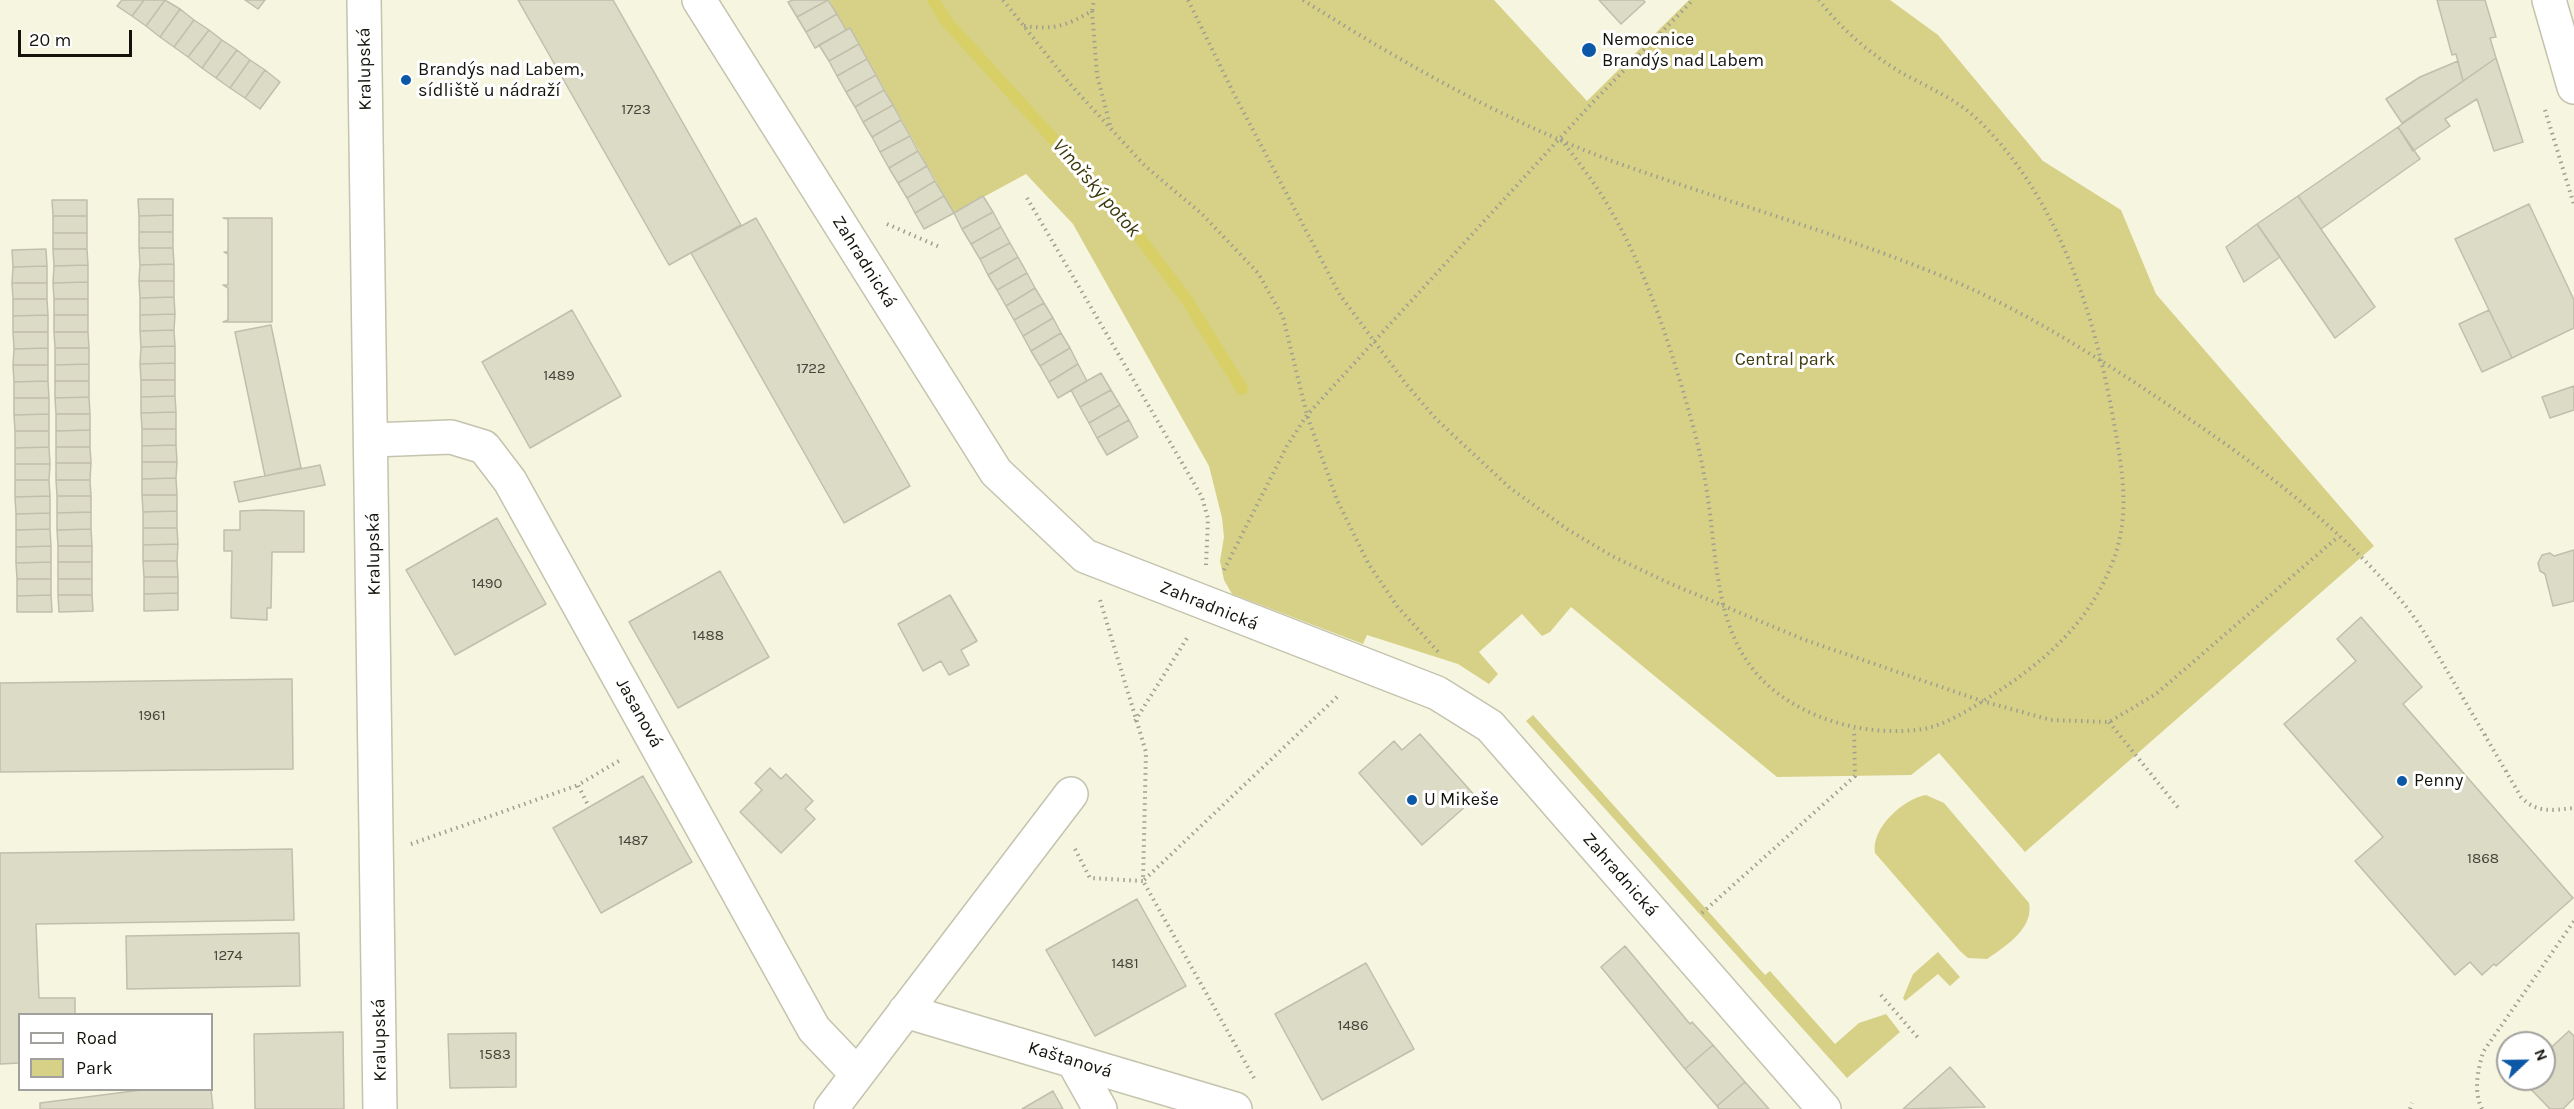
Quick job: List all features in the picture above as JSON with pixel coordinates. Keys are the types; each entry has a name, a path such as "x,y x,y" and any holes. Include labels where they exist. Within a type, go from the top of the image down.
{"street":[{"name":"Kralupská","path":"364,0 381,1109"},
{"name":"Zahradnická","path":"699,0 996,472 1085,556 1437,693 1490,726 1824,1109"},
{"path":"2549,0 2574,87"},
{"name":"Jasanová","path":"372,440 451,437 484,447 510,481 814,1029 856,1072"},
{"path":"831,1109 856,1072 1064,803"},
{"name":"Kaštanová","path":"905,1011 1235,1109"},
{"path":"1073,1061 1100,1109"}],"path":[{"path":"1003,0 1070,84 1145,166 1202,214 1258,273 1284,318 1307,415"},
{"path":"1094,0 1092,11 1098,75 1110,126"},
{"path":"1188,0 1340,295 1372,341 1436,419 1510,488 1612,556 1669,583 1805,640 1982,701 2051,720 2109,722 2156,694 2339,536"},
{"path":"1303,0 1441,83 1561,139 1621,164 1858,243 1949,279 2009,308 2102,361 2223,441 2307,504 2403,602 2425,634 2521,797 2531,808 2541,810 2574,808"},
{"path":"1135,721 1191,632 1204,604 1235,551 1287,446 1307,415 1372,341 1693,0"},
{"path":"1561,139 1610,209 1633,253 1667,339 1702,461 1720,603 1732,636 1755,671 1770,687 1809,712 1854,729 1924,729 1946,722 2029,670 2074,630 2098,595 2114,561 2124,520 2124,485 2102,361 2071,263 2055,228 2004,150 1967,111 1897,70 1849,34 1819,0"},
{"path":"1024,26 1042,28 1065,26 1092,11"},
{"path":"1028,198 1202,497 1208,519 1204,604"},
{"path":"887,224 942,248"},
{"path":"1097,591 1146,752 1143,881 1260,1088"},
{"path":"1064,803 1090,878 1143,881 1346,688 1374,670"},
{"path":"2109,722 2180,810"},
{"path":"1695,920 1855,776 1854,729"},
{"path":"400,848 578,785 654,741"},
{"path":"578,785 587,803"},
{"path":"2482,1109 2478,1102 2477,1074 2483,1052 2574,921"},
{"path":"1881,995 1920,1040"},
{"path":"2410,1109 2412,1103"}],"green space":[{"name":"Central park","path":"829,0 1494,0 1587,101 1689,0 1890,0 1938,35 2043,161 2121,210 2156,294 2374,546 2025,852 1939,753 1911,775 1777,777 1571,607 1550,632 1542,636 1522,614 1479,652 1498,674 1489,684 1458,664 1367,635 1363,644 1232,594 1224,580 1220,561 1224,537 1222,518 1209,466 1073,224 1026,174 954,213 850,28 846,30"},
{"path":"1533,715 1765,975 1770,971 1835,1044 1859,1023 1886,1014 1900,1032 1847,1078 1526,721"},
{"path":"1926,795 1944,803 2029,903 2027,920 2017,936 1987,959 1968,958 1960,951 1875,853 1878,834 1890,816 1908,802"},
{"path":"1938,952 1960,977 1950,986 1938,974 1905,1001 1903,998 1913,974"}],"building":[{"path":"122,0 144,0 132,16 117,6"},
{"path":"144,0 165,0 146,26 132,16"},
{"path":"165,0 180,9 160,37 146,26"},
{"path":"245,0 265,0 258,9"},
{"path":"518,0 613,0 741,225 669,265"},
{"path":"828,0 797,17 788,2"},
{"path":"828,0 837,14 806,32 797,17"},
{"path":"1599,0 1643,0 1645,2 1621,24"},
{"path":"2437,0 2485,0 2496,37 2490,38 2496,58 2463,81 2456,54 2452,55"},
{"path":"180,9 194,20 174,47 160,37"},
{"path":"837,14 846,30 815,48 806,32"},
{"path":"194,20 209,30 188,57 174,47"},
{"path":"850,28 859,44 829,61 819,45"},
{"path":"209,30 222,40 202,68 188,57"},
{"path":"222,40 237,50 216,78 202,68"},
{"path":"859,44 867,59 837,76 829,61"},
{"path":"237,50 250,60 230,88 216,78"},
{"path":"2496,58 2523,142 2494,151 2477,99 2445,119 2450,126 2413,151 2398,127"},
{"path":"867,59 876,75 846,92 837,76"},
{"path":"250,60 265,70 245,98 230,88"},
{"path":"2458,61 2463,81 2402,123 2386,99 2420,77"},
{"path":"265,70 280,82 260,109 245,98"},
{"path":"876,75 884,90 855,107 846,92"},
{"path":"884,90 893,105 863,122 855,107"},
{"path":"893,105 901,120 872,137 863,122"},
{"path":"901,120 910,136 880,152 872,137"},
{"path":"2398,127 2420,159 2321,229 2298,196"},
{"path":"910,136 918,151 889,168 880,152"},
{"path":"918,151 927,166 898,183 889,168"},
{"path":"927,166 935,181 907,198 898,183"},
{"path":"935,181 944,196 915,213 907,198"},
{"path":"944,196 954,213 924,229 915,213"},
{"path":"983,196 993,212 962,229 954,213"},
{"path":"2298,196 2375,307 2335,338 2257,224"},
{"path":"138,199 173,199 173,215 139,216"},
{"path":"52,200 87,200 87,216 53,216"},
{"path":"2529,204 2574,300 2574,328 2512,358 2455,239"},
{"path":"993,212 1001,227 971,244 962,229"},
{"path":"173,215 173,232 139,232 139,216"},
{"path":"53,216 87,216 87,233 53,233"},
{"path":"223,218 272,218 272,322 223,322 228,320 228,288 223,285 228,285 228,254 224,252 228,252 228,219"},
{"path":"756,218 910,486 844,523 691,253"},
{"path":"2257,224 2280,257 2244,282 2226,247"},
{"path":"1001,227 1010,243 980,259 971,244"},
{"path":"139,232 173,232 173,248 139,248"},
{"path":"53,233 87,233 87,249 53,249"},
{"path":"1010,243 1018,257 988,275 980,259"},
{"path":"139,248 173,248 174,264 140,265"},
{"path":"46,249 47,266 13,267 12,250"},
{"path":"53,249 87,249 88,265 54,266"},
{"path":"1018,257 1027,273 997,290 988,275"},
{"path":"174,264 174,281 139,281 140,265"},
{"path":"88,265 88,282 53,283 54,266"},
{"path":"47,266 47,283 12,283 13,267"},
{"path":"1027,273 1035,288 1006,306 997,290"},
{"path":"139,281 174,281 174,297 140,298"},
{"path":"88,282 88,299 54,299 53,283"},
{"path":"12,283 47,283 47,299 13,299"},
{"path":"1035,288 1044,303 1014,320 1006,306"},
{"path":"174,297 175,314 140,315 140,298"},
{"path":"13,299 47,299 48,315 13,316"},
{"path":"54,299 88,299 88,315 54,315"},
{"path":"1044,303 1053,318 1023,336 1014,320"},
{"path":"572,310 621,396 530,448 482,362"},
{"path":"2489,310 2512,358 2482,372 2459,324"},
{"path":"175,314 174,330 140,331 140,315"},
{"path":"48,315 48,332 13,332 13,316"},
{"path":"54,315 88,315 88,332 54,332"},
{"path":"1053,318 1061,333 1031,351 1023,336"},
{"path":"271,325 301,468 265,476 235,332"},
{"path":"174,330 175,346 141,347 140,331"},
{"path":"13,332 48,332 48,348 14,349"},
{"path":"54,332 88,332 89,348 55,348"},
{"path":"1061,333 1070,348 1040,366 1031,351"},
{"path":"175,346 175,363 140,364 141,347"},
{"path":"48,348 48,365 13,365 14,349"},
{"path":"55,348 89,348 89,364 55,365"},
{"path":"1070,348 1078,364 1049,382 1040,366"},
{"path":"175,363 175,380 141,380 140,364"},
{"path":"89,364 89,381 55,381 55,365"},
{"path":"1078,364 1087,381 1058,398 1049,382"},
{"path":"13,365 48,365 48,381 14,382"},
{"path":"1101,373 1111,390 1080,407 1071,390"},
{"path":"141,380 175,380 175,396 141,397"},
{"path":"48,381 49,398 14,398 14,382"},
{"path":"55,381 89,381 89,397 55,398"},
{"path":"2574,386 2574,410 2550,418 2542,397"},
{"path":"1111,390 1120,405 1089,423 1080,407"},
{"path":"175,396 176,412 141,413 141,397"},
{"path":"89,397 90,414 56,414 55,398"},
{"path":"14,398 49,398 49,414 14,415"},
{"path":"1120,405 1129,420 1097,438 1089,423"},
{"path":"176,412 176,429 142,429 141,413"},
{"path":"49,414 49,431 15,431 14,415"},
{"path":"56,414 90,414 90,430 56,431"},
{"path":"1129,420 1138,437 1107,455 1097,438"},
{"path":"142,429 176,429 176,445 142,446"},
{"path":"90,430 90,447 56,447 56,431"},
{"path":"15,431 49,431 49,447 15,448"},
{"path":"176,445 177,462 142,462 142,446"},
{"path":"49,447 50,464 15,464 15,448"},
{"path":"56,447 90,447 91,463 56,463"},
{"path":"142,462 177,462 176,478 142,479"},
{"path":"56,463 91,463 90,480 56,480"},
{"path":"15,464 50,464 49,480 15,480"},
{"path":"320,465 325,485 239,502 234,482"},
{"path":"176,478 177,495 142,495 142,479"},
{"path":"15,480 49,480 50,496 15,497"},
{"path":"56,480 90,480 91,496 57,496"},
{"path":"142,495 177,495 177,511 143,512"},
{"path":"50,496 50,513 16,514 15,497"},
{"path":"57,496 91,496 91,512 57,513"},
{"path":"177,511 177,528 143,528 143,512"},
{"path":"240,511 304,511 304,552 272,552 271,608 267,608 267,620 231,618 232,551 224,551 224,530 240,530"},
{"path":"91,512 91,529 57,530 57,513"},
{"path":"50,513 50,529 16,530 16,514"},
{"path":"497,518 546,604 455,655 406,570"},
{"path":"143,528 177,528 178,544 143,545"},
{"path":"50,529 51,546 16,547 16,530"},
{"path":"91,529 92,546 58,546 57,530"},
{"path":"178,544 177,561 143,561 143,545"},
{"path":"51,546 51,562 16,563 16,547"},
{"path":"58,546 92,546 92,562 58,562"},
{"path":"2574,550 2574,601 2553,606 2545,574 2540,571 2538,563 2542,555 2550,553 2554,556"},
{"path":"143,561 177,561 178,577 144,577"},
{"path":"51,562 51,579 17,579 16,563"},
{"path":"58,562 92,562 92,579 58,579"},
{"path":"720,571 769,657 678,708 629,622"},
{"path":"144,577 178,577 178,593 144,594"},
{"path":"17,579 51,579 51,595 17,596"},
{"path":"58,579 92,579 92,595 58,595"},
{"path":"178,593 178,610 144,611 144,594"},
{"path":"51,595 52,612 17,612 17,596"},
{"path":"58,595 92,595 93,611 59,612"},
{"path":"950,595 977,641 961,650 969,665 949,675 941,661 923,671 898,624"},
{"name":"Penny","path":"2361,617 2422,687 2403,704 2573,898 2496,966 2494,964 2482,975 2470,962 2455,975 2355,861 2383,837 2284,724 2356,661 2337,639"},
{"path":"292,679 293,769 0,772 0,683"},
{"path":"1420,734 1476,797 1422,845 1359,773 1394,741 1402,750"},
{"path":"770,768 781,779 786,774 813,801 805,809 815,819 781,853 740,812 762,790 755,783"},
{"path":"643,776 692,862 601,913 553,828"},
{"path":"292,849 294,920 36,924 39,998 75,998 75,1013 18,1013 18,1063 0,1064 0,853"},
{"path":"1137,899 1186,986 1095,1036 1046,950"},
{"path":"299,933 300,986 127,989 126,936"},
{"path":"1625,946 1690,1024 1692,1022 1713,1045 1685,1069 1601,967"},
{"path":"1366,963 1414,1049 1322,1100 1275,1014"},
{"path":"2569,1031 2574,1036 2574,1098 2563,1109 2550,1109 2533,1091 2556,1091 2556,1043"},
{"path":"343,1032 344,1109 255,1109 254,1034"},
{"path":"516,1033 516,1087 450,1088 448,1034"},
{"path":"1713,1045 1745,1082 1717,1106 1685,1069"},
{"path":"1950,1067 1985,1107 1903,1109"},
{"path":"1745,1082 1769,1109 1719,1109 1717,1106"},
{"path":"133,1091 211,1091 213,1109 40,1109 40,1103"},
{"path":"1053,1091 1063,1109 1022,1109"}],"waterway":[{"name":"Vinořský potok","path":"933,0 947,22 1124,217 1187,300 1242,389"}],"place":[{"name":"Nemocnice Brandýs nad Labem","path":"1589,50"},
{"name":"Brandýs nad Labem, sídliště u nádraží","path":"406,80"},
{"name":"Penny","path":"2402,781"},
{"name":"U Mikeše","path":"1412,800"}]}
